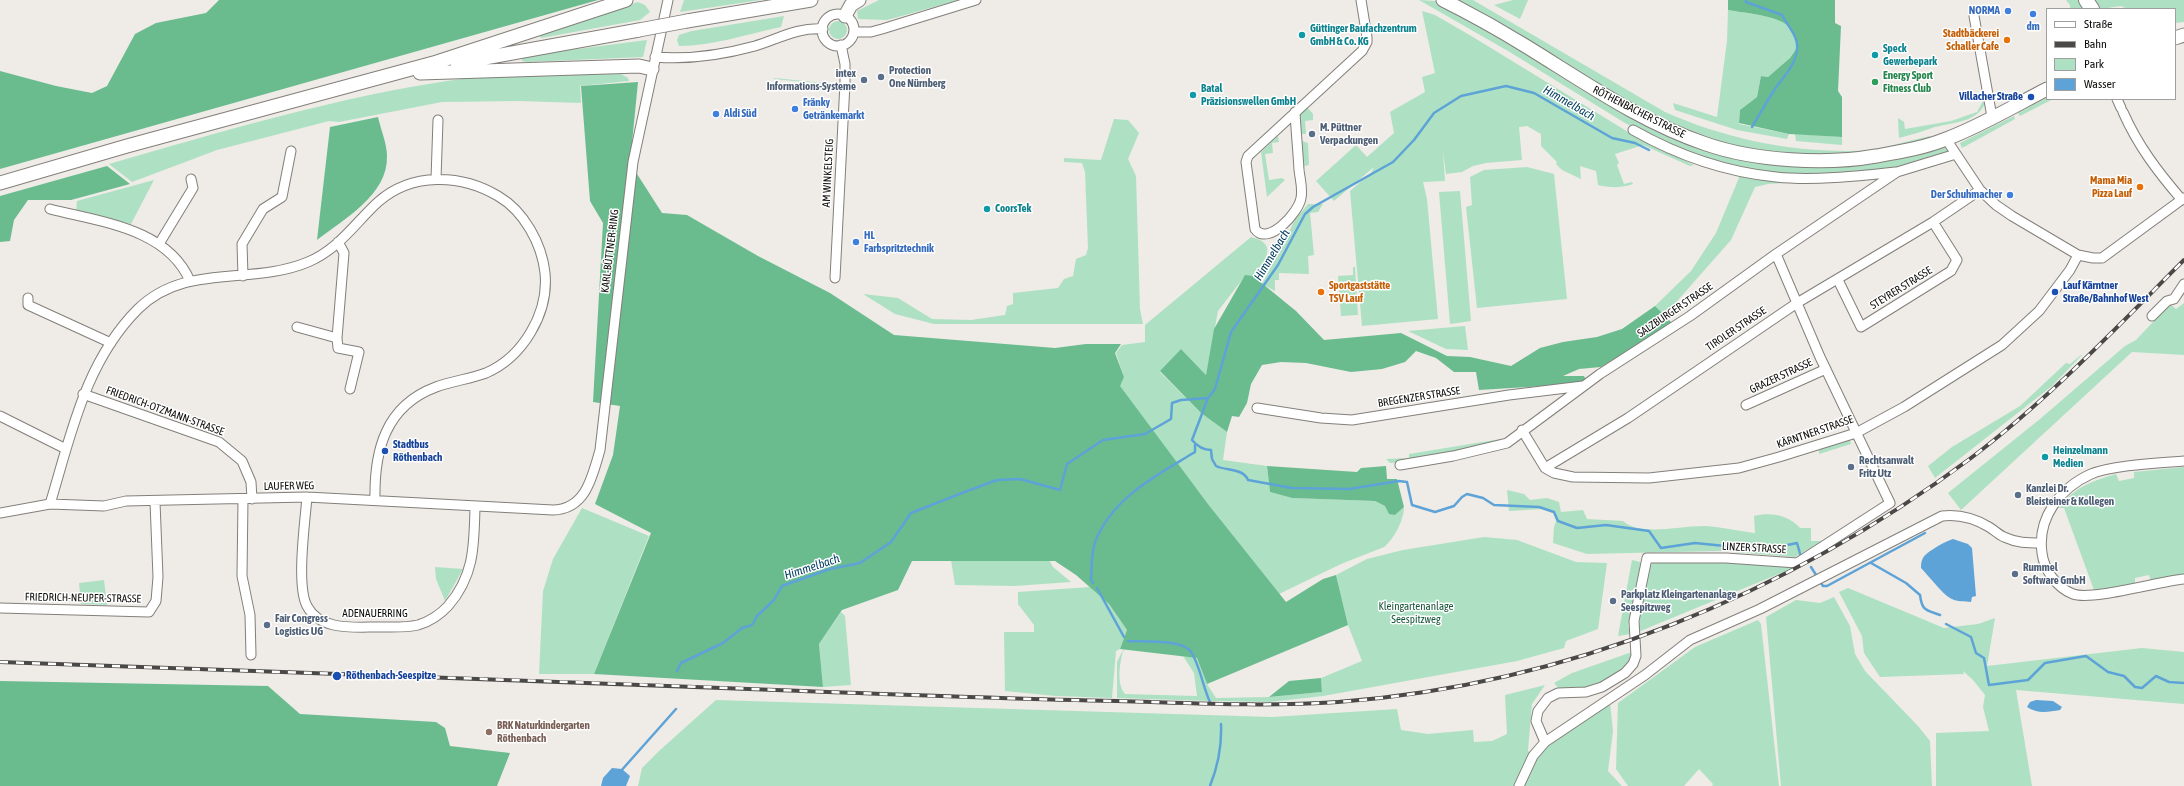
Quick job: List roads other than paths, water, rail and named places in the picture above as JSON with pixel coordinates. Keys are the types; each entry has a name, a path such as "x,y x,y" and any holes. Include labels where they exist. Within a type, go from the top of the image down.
{"main road":[{"path":"0,183 127,146 396,74 626,0"},
{"path":"396,74 811,0"},
{"path":"845,16 851,5 859,0"},
{"name":"RÖTHENBACHER STRASSE","path":"1443,0 1523,44 1591,88 1663,127 1707,145 1752,154 1801,161 1850,161 1906,151 1946,139 2046,90"},
{"path":"396,74 482,69 631,66 654,63"}],"street":[{"name":"KARL-BÜTTNER-RING","path":"577,503 590,483 600,450 633,162 668,0"},
{"path":"854,32 871,32 976,0"},
{"path":"1295,112 1302,188 1301,201 1292,214 1272,234 1258,234 1255,229 1246,162 1248,156 1295,112 1362,51 1367,42 1361,0"},
{"path":"835,14 845,16 852,23 854,32 849,41 840,45 835,45 826,40 823,29 826,20 835,14"},
{"path":"1974,16 1992,117"},
{"path":"654,63 717,55 757,45 791,32 812,28 823,29"},
{"name":"AM WINKELSTEIG","path":"835,278 845,64 840,45"},
{"path":"1946,139 1980,190 2012,216 2078,255 2102,258 2183,199 2146,157 2133,135 2117,100"},
{"path":"436,179 438,120"},
{"name":"RÖTHENBACHER STRASSE","path":"1633,130 1657,144 1708,163 1777,177 1852,176 1897,172"},
{"path":"243,276 242,244 264,209 282,197 291,151"},
{"name":"SALZBURGER STRASSE","path":"1400,465 1452,456 1507,442 1600,374 1690,316 1776,254 1897,172 1956,154"},
{"path":"159,244 192,188 191,179"},
{"path":"50,504 83,394 98,363 111,343 140,307 168,288 190,281 281,271 310,261 338,242 388,194 412,184 436,179 471,183 488,190 503,199 518,212 532,232 542,257 545,273 544,298 530,334 513,355 487,372 436,387 414,399 391,422 383,436 376,459 375,500"},
{"name":"TIROLER STRASSE","path":"1545,468 1628,418 1797,303 1838,280 1933,222 1980,190"},
{"path":"50,209 131,230 159,244 186,270 190,281"},
{"name":"STEYRER STRASSE","path":"1838,280 1861,327 1951,271 1957,260 1933,222"},
{"path":"338,242 344,254 337,338 338,348 359,352 350,389"},
{"name":"LINZER STRASSE","path":"1545,742 1536,721 1538,711 1548,698 1558,693 1586,692 1602,686 1625,673 1633,664 1636,656 1634,621 1647,558 1726,558 1797,563 1890,503 1826,369 1776,254"},
{"name":"KÄRNTNER STRASSE","path":"1545,468 1554,473 1573,477 1649,478 1739,468 1856,433 1904,407 2002,345 2039,311 2070,270 2078,255"},
{"path":"2152,316 2167,301 2174,299 2184,284"},
{"path":"28,298 28,306 111,343"},
{"path":"298,327 337,338"},
{"name":"GRAZER STRASSE","path":"1746,405 1826,369"},
{"name":"BREGENZER STRASSE","path":"1257,408 1322,418 1352,420 1509,394 1585,386"},
{"name":"FRIEDRICH-OTZMANN-STRASSE","path":"83,394 220,442 244,465 251,482 248,499 242,574 250,615 251,655"},
{"path":"0,416 66,449"},
{"path":"1522,430 1545,468"},
{"path":"2184,461 2127,467 2092,474 2068,488 2053,503 2046,518 2041,543 2047,569 2055,582 2074,594 2094,596 2165,581 2184,579"},
{"name":"LAUFER WEG","path":"0,513 50,504 104,506 126,501 155,502 307,497 553,510 563,510 577,503"},
{"name":"ADENAUERRING","path":"307,497 302,582 304,598 312,613 318,618 342,627 403,627 418,625 435,617 447,607 469,573 474,543 475,506"},
{"name":"FRIEDRICH-NEUPER-STRASSE","path":"0,608 149,612 156,601 158,577 155,502"},
{"path":"1519,786 1533,756 1545,742 1645,675 1690,640 1760,609 1942,516 1963,516 1977,521 2002,537 2020,543 2041,543"}],"water":[{"path":"1953,539 1968,544 1972,548 1976,596 1972,597 1971,602 1956,601 1949,597 1921,568 1922,560 1928,553 1936,547"},
{"path":"2036,700 2053,701 2062,707 2060,710 2043,712 2035,711 2027,707 2030,702"},
{"path":"612,768 622,769 630,776 626,786 601,786 603,778"}],"waterway":[{"name":"Himmelbach","path":"1746,0 1746,2 1782,15 1794,36 1797,45 1796,55 1791,67 1773,92 1752,127"},
{"name":"Himmelbach","path":"962,493 997,480 1020,479 1060,490 1067,464 1103,440 1145,434 1171,419 1172,403 1181,400 1208,398 1215,389 1231,332 1278,265 1305,214 1313,207 1393,162 1414,140 1434,113 1461,96 1506,86 1534,93 1612,138 1635,143 1649,150"},
{"path":"1208,398 1192,440 1200,447 1211,450 1212,459 1216,466 1242,473 1248,480 1292,488 1349,489 1399,481 1407,482 1412,505 1435,512 1454,506 1467,494 1483,498 1494,505 1539,507 1554,512 1558,521 1577,528 1606,525 1649,531 1661,548 1695,543 1725,546 1778,547 1797,543 1801,557"},
{"path":"1093,583 1091,580 1094,545 1106,521 1116,508 1140,487 1153,477 1195,452 1195,445"},
{"name":"Himmelbach","path":"677,671 681,663 723,643 742,628 752,625 757,616 774,600 782,586 830,569 860,563 891,542 911,513 962,493"},
{"path":"1811,567 1823,586 1827,586 1925,533"},
{"path":"1871,563 1906,583 1920,595 1922,604 1926,609 1940,615"},
{"path":"1097,588 1124,637"},
{"path":"1946,624 1971,637 1976,653 1984,658 1989,685 2028,680 2045,663 2086,656 2108,672 2124,676 2135,687 2142,688 2156,676 2169,682 2184,683"},
{"path":"1128,641 1172,643 1187,648 1194,657 1210,702"},
{"name":"Himmelbach","path":"620,772 676,709"},
{"path":"1210,786 1219,756 1221,724"}],"railway":[{"path":"0,662 960,697 1228,704 1338,702 1423,692 1508,676 1591,653 1672,625 1751,590 1827,551 1901,507 1971,458 1999,436 2081,363 2184,260"}],"place":[{"name":"NORMA","path":"2008,11"},
{"name":"dm","path":"2033,14"},
{"name":"Güttinger Baufachzentrum GmbH & Co. KG","path":"1302,35"},
{"name":"Stadtbäckerei Schaller Cafe","path":"2007,40"},
{"name":"Speck Gewerbepark","path":"1875,55"},
{"name":"Protection One Nürnberg","path":"881,77"},
{"name":"intex Informations-Systeme","path":"864,80"},
{"name":"Energy Sport Fitness Club","path":"1875,82"},
{"name":"Batal Präzisionswellen GmbH","path":"1193,95"},
{"name":"Villacher Straße","path":"2031,97"},
{"name":"Fränky Getränkemarkt","path":"795,109"},
{"name":"Aldi Süd","path":"716,114"},
{"name":"M. Püttner Verpackungen","path":"1312,134"},
{"name":"Mama Mia Pizza Lauf","path":"2140,187"},
{"name":"Der Schuhmacher","path":"2010,195"},
{"name":"CoorsTek","path":"987,209"},
{"name":"HL Farbspritztechnik","path":"856,242"},
{"name":"Sportgaststätte TSV Lauf","path":"1321,292"},
{"name":"Lauf Kärntner Straße/Bahnhof West","path":"2055,292"},
{"name":"Stadtbus Röthenbach","path":"385,451"},
{"name":"Heinzelmann Medien","path":"2045,457"},
{"name":"Rechtsanwalt Fritz Utz","path":"1851,467"},
{"name":"Kanzlei Dr. Bleisteiner & Kollegen","path":"2018,495"},
{"name":"Rummel Software GmbH","path":"2015,574"},
{"name":"Parkplatz Kleingartenanlage Seespitzweg","path":"1613,601"},
{"name":"Fair Congress Logistics UG","path":"267,625"},
{"name":"Röthenbach-Seespitze","path":"337,676"},
{"name":"BRK Naturkindergarten Röthenbach","path":"489,732"}],"park label":[{"name":"Kleingartenanlage Seespitzweg","path":"1416,613"}]}
